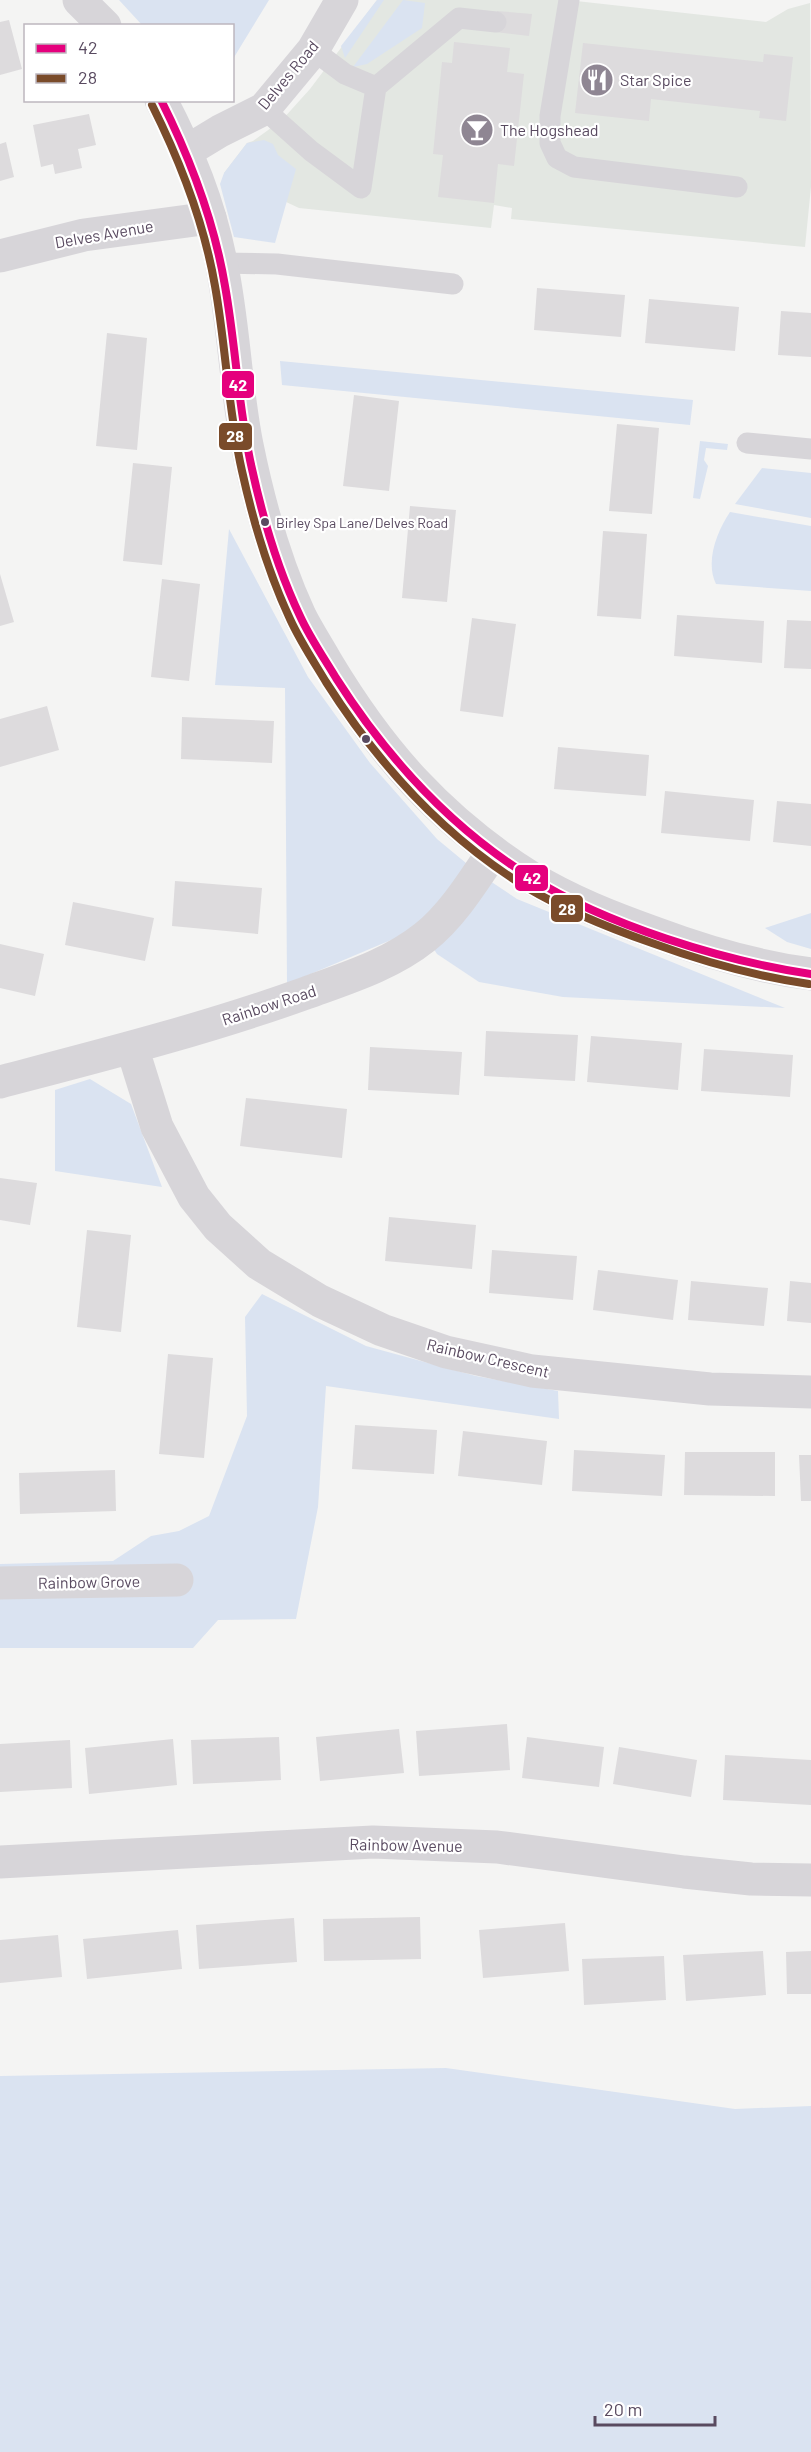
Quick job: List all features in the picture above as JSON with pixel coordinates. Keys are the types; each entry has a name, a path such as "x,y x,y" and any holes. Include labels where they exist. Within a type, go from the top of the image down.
{"street":[{"path":"79,0 103,24"},
{"name":"Delves Road","path":"187,151 264,109 313,50 342,0"},
{"path":"162,102 187,151 210,218 221,263 246,443 270,541 300,617 342,688 385,749 435,805 493,852 532,878 576,901 620,920 698,949 775,970 811,974"},
{"name":"Delves Avenue","path":"0,256 84,235 210,218"},
{"name":"Rainbow Road","path":"0,1082 262,1009 372,969 426,937 460,900 493,852"},
{"name":"Rainbow Crescent","path":"132,1047 157,1127 194,1197 218,1227 259,1264 320,1301 382,1330 446,1352 532,1371 710,1389 811,1392"},
{"name":"Rainbow Grove","path":"0,1584 177,1580"},
{"name":"Rainbow Avenue","path":"0,1862 374,1842 496,1847 684,1872 751,1879 811,1880"}],"lane":[{"path":"569,0 550,116 550,143 557,158 574,167 737,187"},
{"path":"264,109 311,151 361,188 376,87 459,18 496,22"},
{"path":"313,50 345,74 376,87"},
{"path":"221,263 277,264 453,284"},
{"path":"747,443 811,449"}],"shaded area":[{"path":"119,0 269,0 234,57 234,24 141,24"},
{"path":"377,0 567,0 766,22 788,9 810,3 811,187 805,247 511,219 512,208 494,205 491,228 299,208 224,173 247,143 282,120 310,89"},
{"path":"377,0 384,0 345,58 341,46"},
{"path":"403,0 425,3 422,28 367,64 353,67"},
{"path":"264,140 273,144 278,155 296,169 275,243 234,237 220,184 224,173 247,143"},
{"path":"280,361 693,400 690,425 282,385"},
{"path":"700,441 728,444 727,450 706,448 704,460 708,466 700,499 693,498"},
{"path":"762,468 811,473 811,518 735,504"},
{"path":"730,512 811,526 811,591 716,584 712,557 717,537"},
{"path":"229,529 308,677 370,763 437,839 478,873 517,899 785,1008 563,997 479,982 437,954 426,937 391,940 287,984 285,688 215,685"},
{"path":"811,913 811,949 787,942 765,928"},
{"path":"90,1079 131,1104 162,1187 55,1171 55,1090"},
{"path":"262,1294 366,1346 476,1376 558,1391 559,1419 326,1386 318,1507 296,1619 218,1620 193,1648 0,1648 0,1564 113,1561 151,1536 179,1531 209,1516 247,1416 245,1317"},
{"path":"446,2068 735,2109 811,2106 811,2452 0,2452 0,2076"}],"building":[{"path":"497,11 532,14 529,36 495,32"},
{"path":"9,20 22,69 0,75 0,22"},
{"name":"The Hogshead","path":"454,42 510,48 507,72 524,74 514,166 498,164 494,203 438,197 443,155 433,154 442,62 452,63"},
{"path":"583,43 763,62 764,54 793,57 786,121 759,118 760,111 651,99 649,121 575,113"},
{"path":"89,114 96,145 78,149 82,168 55,174 53,164 41,167 33,125"},
{"path":"6,142 14,177 0,181 0,144"},
{"path":"537,288 625,295 621,337 534,330"},
{"path":"649,299 739,307 735,351 645,343"},
{"path":"781,311 811,313 811,357 778,355"},
{"path":"107,333 147,338 137,450 96,446"},
{"path":"354,395 399,401 389,491 343,486"},
{"path":"617,424 659,428 652,514 609,511"},
{"path":"133,463 172,467 162,565 123,561"},
{"path":"410,506 456,510 447,602 402,598"},
{"path":"603,531 647,534 641,619 597,616"},
{"path":"0,574 14,622 0,626"},
{"path":"162,579 200,584 189,681 151,677"},
{"path":"677,615 764,621 762,663 674,656"},
{"path":"472,618 516,624 503,717 460,711"},
{"path":"787,620 811,621 811,669 784,668"},
{"path":"47,706 59,750 0,767 0,719"},
{"path":"182,717 274,721 272,763 181,759"},
{"path":"558,747 649,755 646,796 554,789"},
{"path":"665,791 754,800 750,841 661,833"},
{"path":"777,801 811,804 811,846 773,842"},
{"path":"175,881 262,888 258,934 172,926"},
{"path":"73,902 154,918 145,961 65,945"},
{"path":"0,944 44,954 35,996 0,988"},
{"path":"486,1031 578,1035 575,1081 484,1076"},
{"path":"591,1036 682,1043 678,1090 587,1082"},
{"path":"370,1047 462,1052 459,1095 368,1090"},
{"path":"704,1049 793,1055 790,1097 701,1091"},
{"path":"246,1098 347,1109 342,1158 240,1146"},
{"path":"0,1178 37,1183 30,1225 0,1220"},
{"path":"389,1217 476,1225 472,1269 385,1261"},
{"path":"87,1230 131,1235 121,1332 77,1327"},
{"path":"492,1250 577,1256 573,1300 489,1293"},
{"path":"598,1270 678,1280 673,1320 593,1310"},
{"path":"691,1281 768,1288 764,1326 688,1320"},
{"path":"790,1281 811,1283 811,1323 787,1321"},
{"path":"168,1354 213,1358 204,1458 159,1454"},
{"path":"355,1425 437,1430 434,1474 352,1469"},
{"path":"463,1431 547,1441 542,1485 458,1476"},
{"path":"574,1450 665,1455 662,1496 572,1491"},
{"path":"685,1452 775,1452 775,1496 684,1495"},
{"path":"799,1455 811,1455 811,1501 801,1501"},
{"path":"115,1470 116,1511 20,1514 19,1473"},
{"path":"507,1724 510,1770 419,1776 416,1731"},
{"path":"399,1729 404,1773 320,1781 316,1737"},
{"path":"279,1737 281,1780 193,1784 191,1740"},
{"path":"527,1737 604,1747 599,1787 522,1778"},
{"path":"173,1739 177,1785 89,1794 85,1748"},
{"path":"70,1740 72,1788 0,1792 0,1744"},
{"path":"619,1747 697,1760 691,1797 613,1784"},
{"path":"725,1755 811,1760 811,1805 723,1800"},
{"path":"420,1917 421,1959 324,1961 323,1919"},
{"path":"294,1918 297,1962 199,1969 196,1925"},
{"path":"565,1923 569,1971 483,1978 479,1930"},
{"path":"178,1930 182,1969 87,1979 83,1939"},
{"path":"58,1935 62,1977 0,1983 0,1940"},
{"path":"763,1951 766,1995 686,2001 683,1955"},
{"path":"811,1951 811,1994 787,1994 786,1952"},
{"path":"664,1956 666,2000 584,2005 582,1959"}],"transit line":[{"name":"42","path":"162,102 192,168 215,238 229,309 247,446 261,507 278,562 292,599 313,640 336,678 377,736 422,789 473,836 530,877 560,894 594,911 666,939 741,960 811,974"},
{"name":"28","path":"152,105 182,171 205,239 219,309 237,448 251,509 268,565 294,627 346,712 390,769 440,821 496,867 541,896 604,925 691,956 749,973 809,984"}],"place":[{"name":"Star Spice","path":"597,80"},
{"name":"The Hogshead","path":"477,130"},
{"name":"Birley Spa Lane/Delves Road","path":"265,522"}]}
